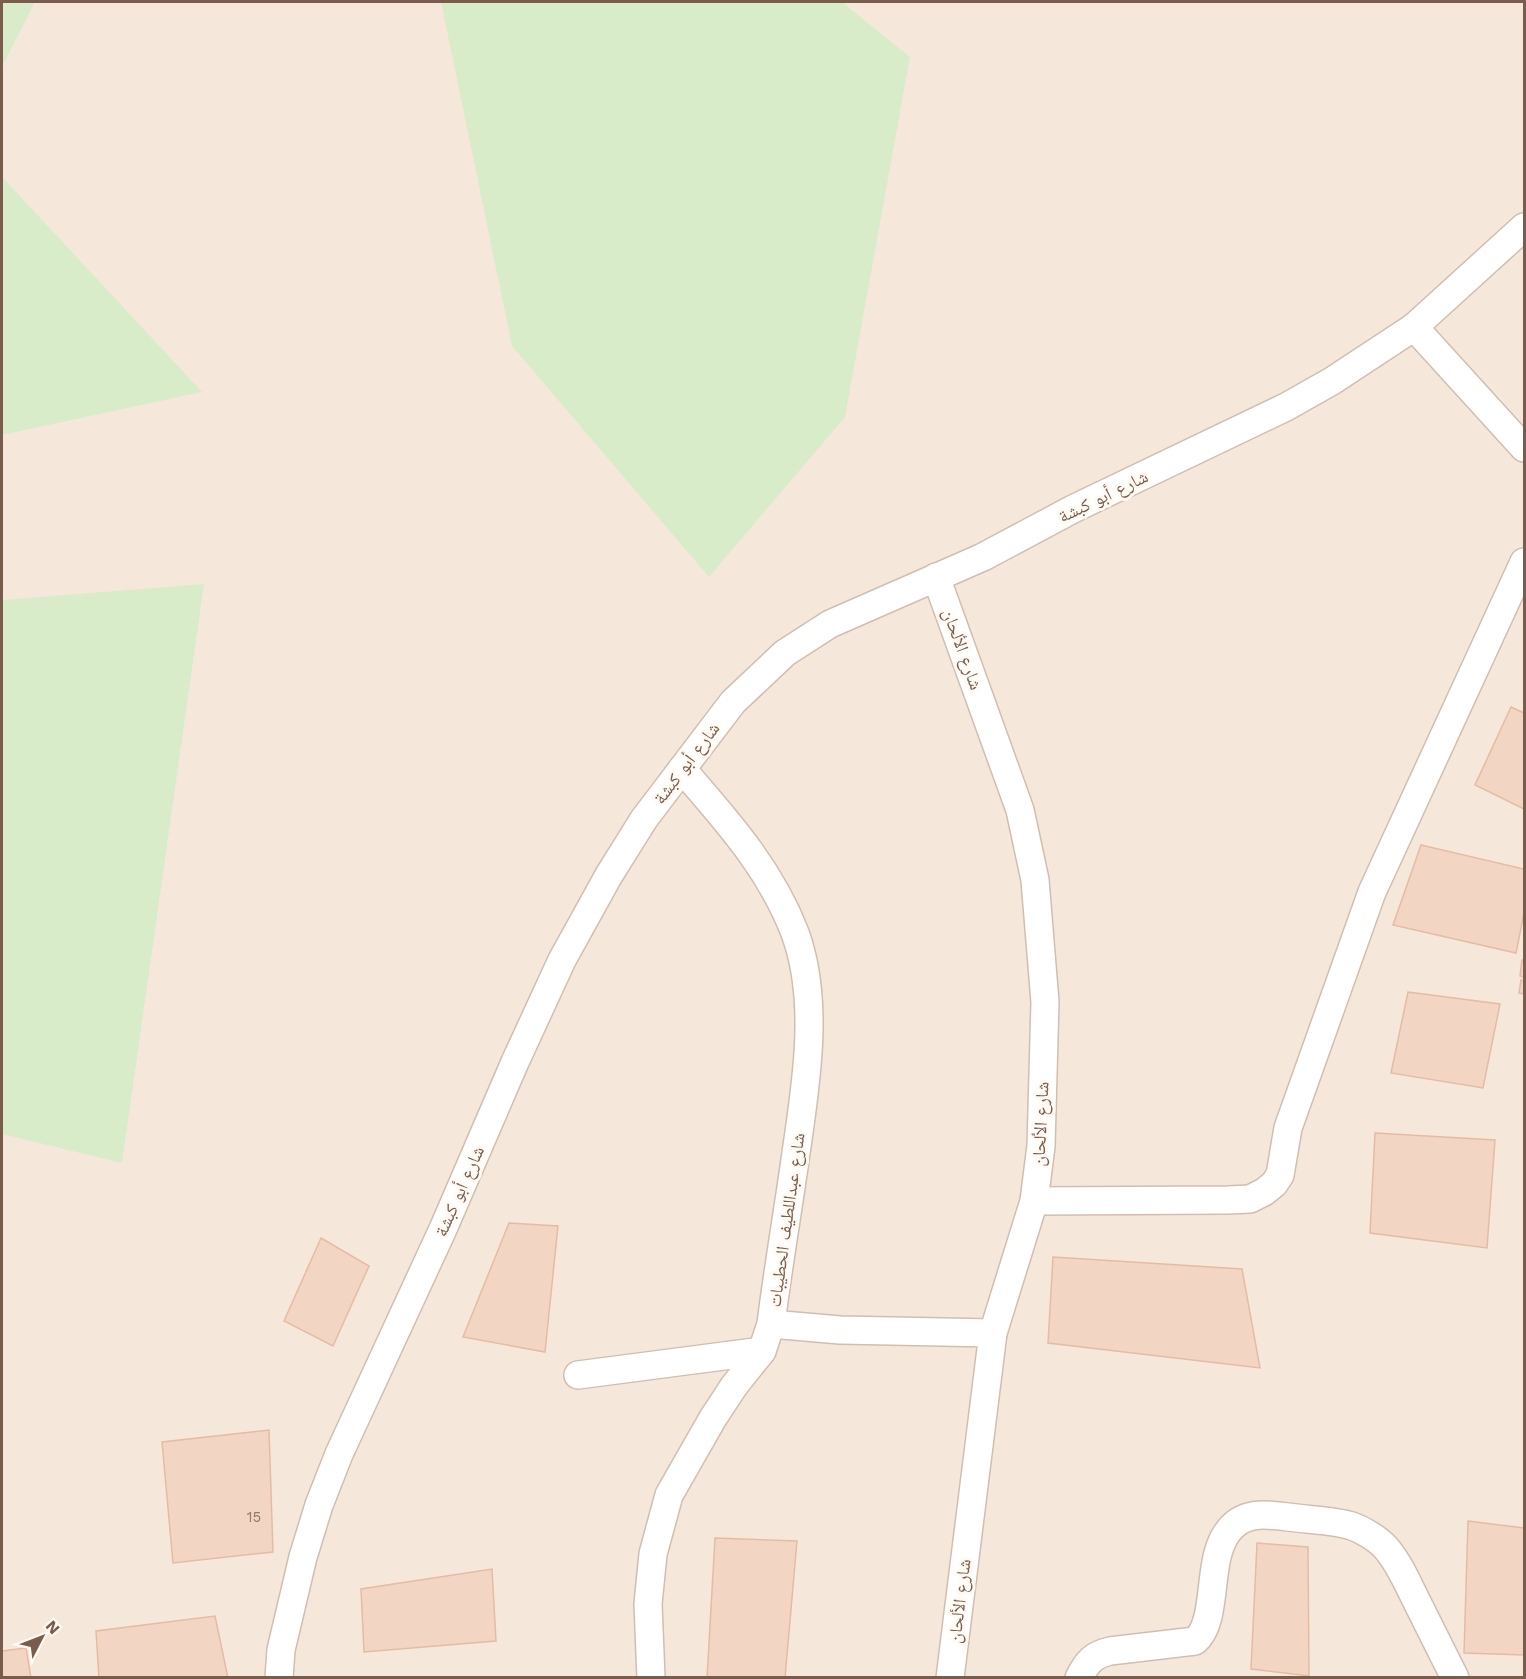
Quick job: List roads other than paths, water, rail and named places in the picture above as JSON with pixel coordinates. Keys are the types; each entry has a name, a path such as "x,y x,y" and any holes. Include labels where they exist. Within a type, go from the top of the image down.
{"street":[{"name":"شارع أبو كبشة","path":"279,1677 281,1650 303,1557 319,1505 339,1454 443,1229 562,960 644,819 733,702 785,653 830,624 983,557 1073,509 1287,407 1366,360 1414,327 1524,227"},
{"path":"1414,327 1524,448"},
{"path":"1034,1201 1239,1200 1250,1199 1274,1184 1280,1175 1288,1128 1372,892 1524,562"},
{"name":"شارع الألحان","path":"936,577 1020,810 1035,880 1045,1002 1041,1146 1034,1201 993,1333 950,1677"},
{"name":"شارع عبداللطيف الحطيبات","path":"651,1677 648,1604 652,1564 669,1495 713,1418 734,1386 762,1351 771,1324 804,1100 808,1045 807,981 795,933 773,887 747,844 682,769"},
{"path":"771,1324 840,1330 993,1333"},
{"path":"578,1375 762,1351"},
{"path":"1079,1677 1088,1662 1098,1654 1195,1641 1200,1636 1208,1618 1214,1568 1223,1539 1233,1525 1247,1516 1268,1514 1352,1526 1385,1547 1406,1580 1455,1677"}]}
